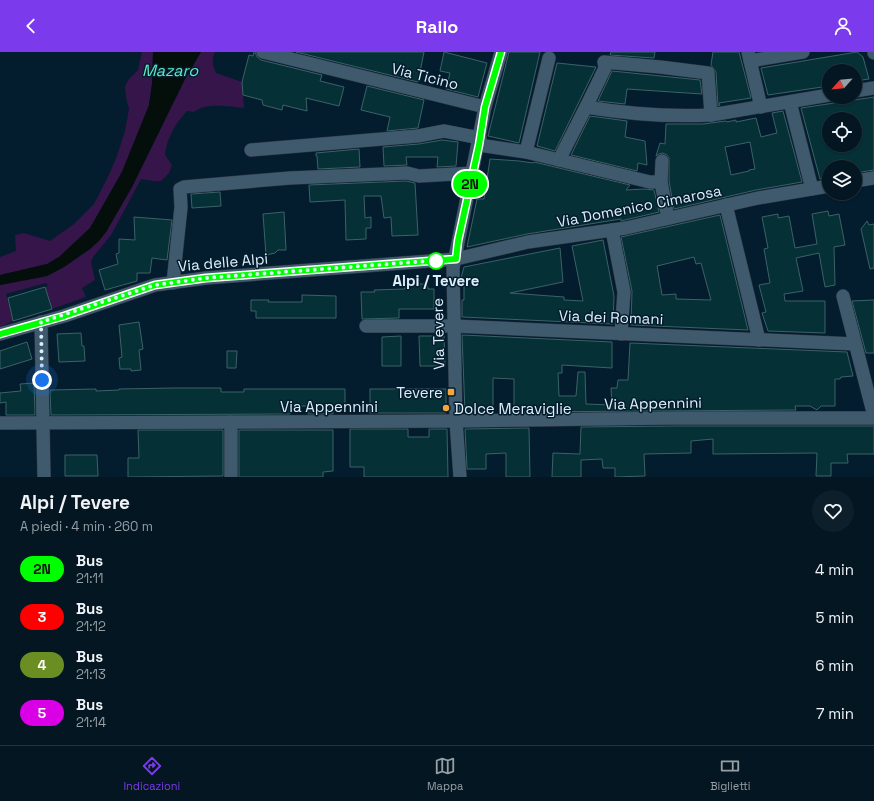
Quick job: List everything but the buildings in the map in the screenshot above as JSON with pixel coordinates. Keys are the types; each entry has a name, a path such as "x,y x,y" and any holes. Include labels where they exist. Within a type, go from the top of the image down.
{"street":[{"name":"Via Ticino","path":"263,52 485,107"},
{"name":"Via Tevere","path":"460,477 456,422 453,268 485,107 501,52"},
{"path":"761,107 749,56 803,52"},
{"path":"526,152 549,58"},
{"path":"558,160 605,68 604,62 660,66 708,73 711,115"},
{"path":"862,90 874,88"},
{"path":"586,107 621,113 665,116 711,115 822,96"},
{"path":"790,102 812,189"},
{"path":"251,150 418,136 444,131 479,141 650,182 661,182"},
{"path":"662,161 661,182 668,218"},
{"path":"174,283 181,207 180,189 184,187 290,178 408,173 419,176 473,173"},
{"path":"862,181 874,178"},
{"name":"Via Domenico Cimarosa","path":"456,259 528,242 612,230 726,205 822,187"},
{"path":"726,205 759,340"},
{"path":"612,230 624,292 621,334"},
{"name":"Via delle Alpi","path":"0,334 155,285 206,278 456,259"},
{"path":"843,296 874,417"},
{"path":"41,322 44,477"},
{"name":"Via dei Romani","path":"366,326 454,326 855,344"},
{"name":"Via Appennini","path":"0,423 456,422 676,418 874,417"},
{"path":"231,422 231,477"}],"shaded area":[{"path":"142,52 153,52 152,84 149,105 122,172 90,228 59,257 47,264 0,275 0,257 16,251 15,235 24,233 50,241 74,224 94,204 117,156 125,131 129,109 125,86 138,70"},
{"path":"201,52 215,52 213,63 216,73 242,82 244,108 212,106 199,109 194,112 187,111 175,126 167,143 165,155 172,165 169,173 161,181 141,179 111,235 93,257 91,262 95,280 82,288 86,297 52,309 45,287 48,286 46,283 6,294 13,321 0,327 0,285 47,276 64,267 90,249 106,232 132,187 185,79"}],"water":[{"name":"Mazaro","path":"153,52 201,52 185,79 132,187 106,232 90,249 64,267 47,276 0,285 0,275 47,264 59,257 90,228 122,172 149,105 152,84"}],"bus line":[{"name":"2N","path":"0,334 64,316 155,285 206,278 456,259 458,241 479,145 485,107 501,52"}],"place":[{"name":"Alpi / Tevere","path":"436,261"},
{"name":"Tevere","path":"451,392"},
{"name":"Dolce Meraviglie","path":"446,408"}],"route":[{"path":"42,380 41,322 64,316 155,285 206,278 441,260 436,261"}]}
